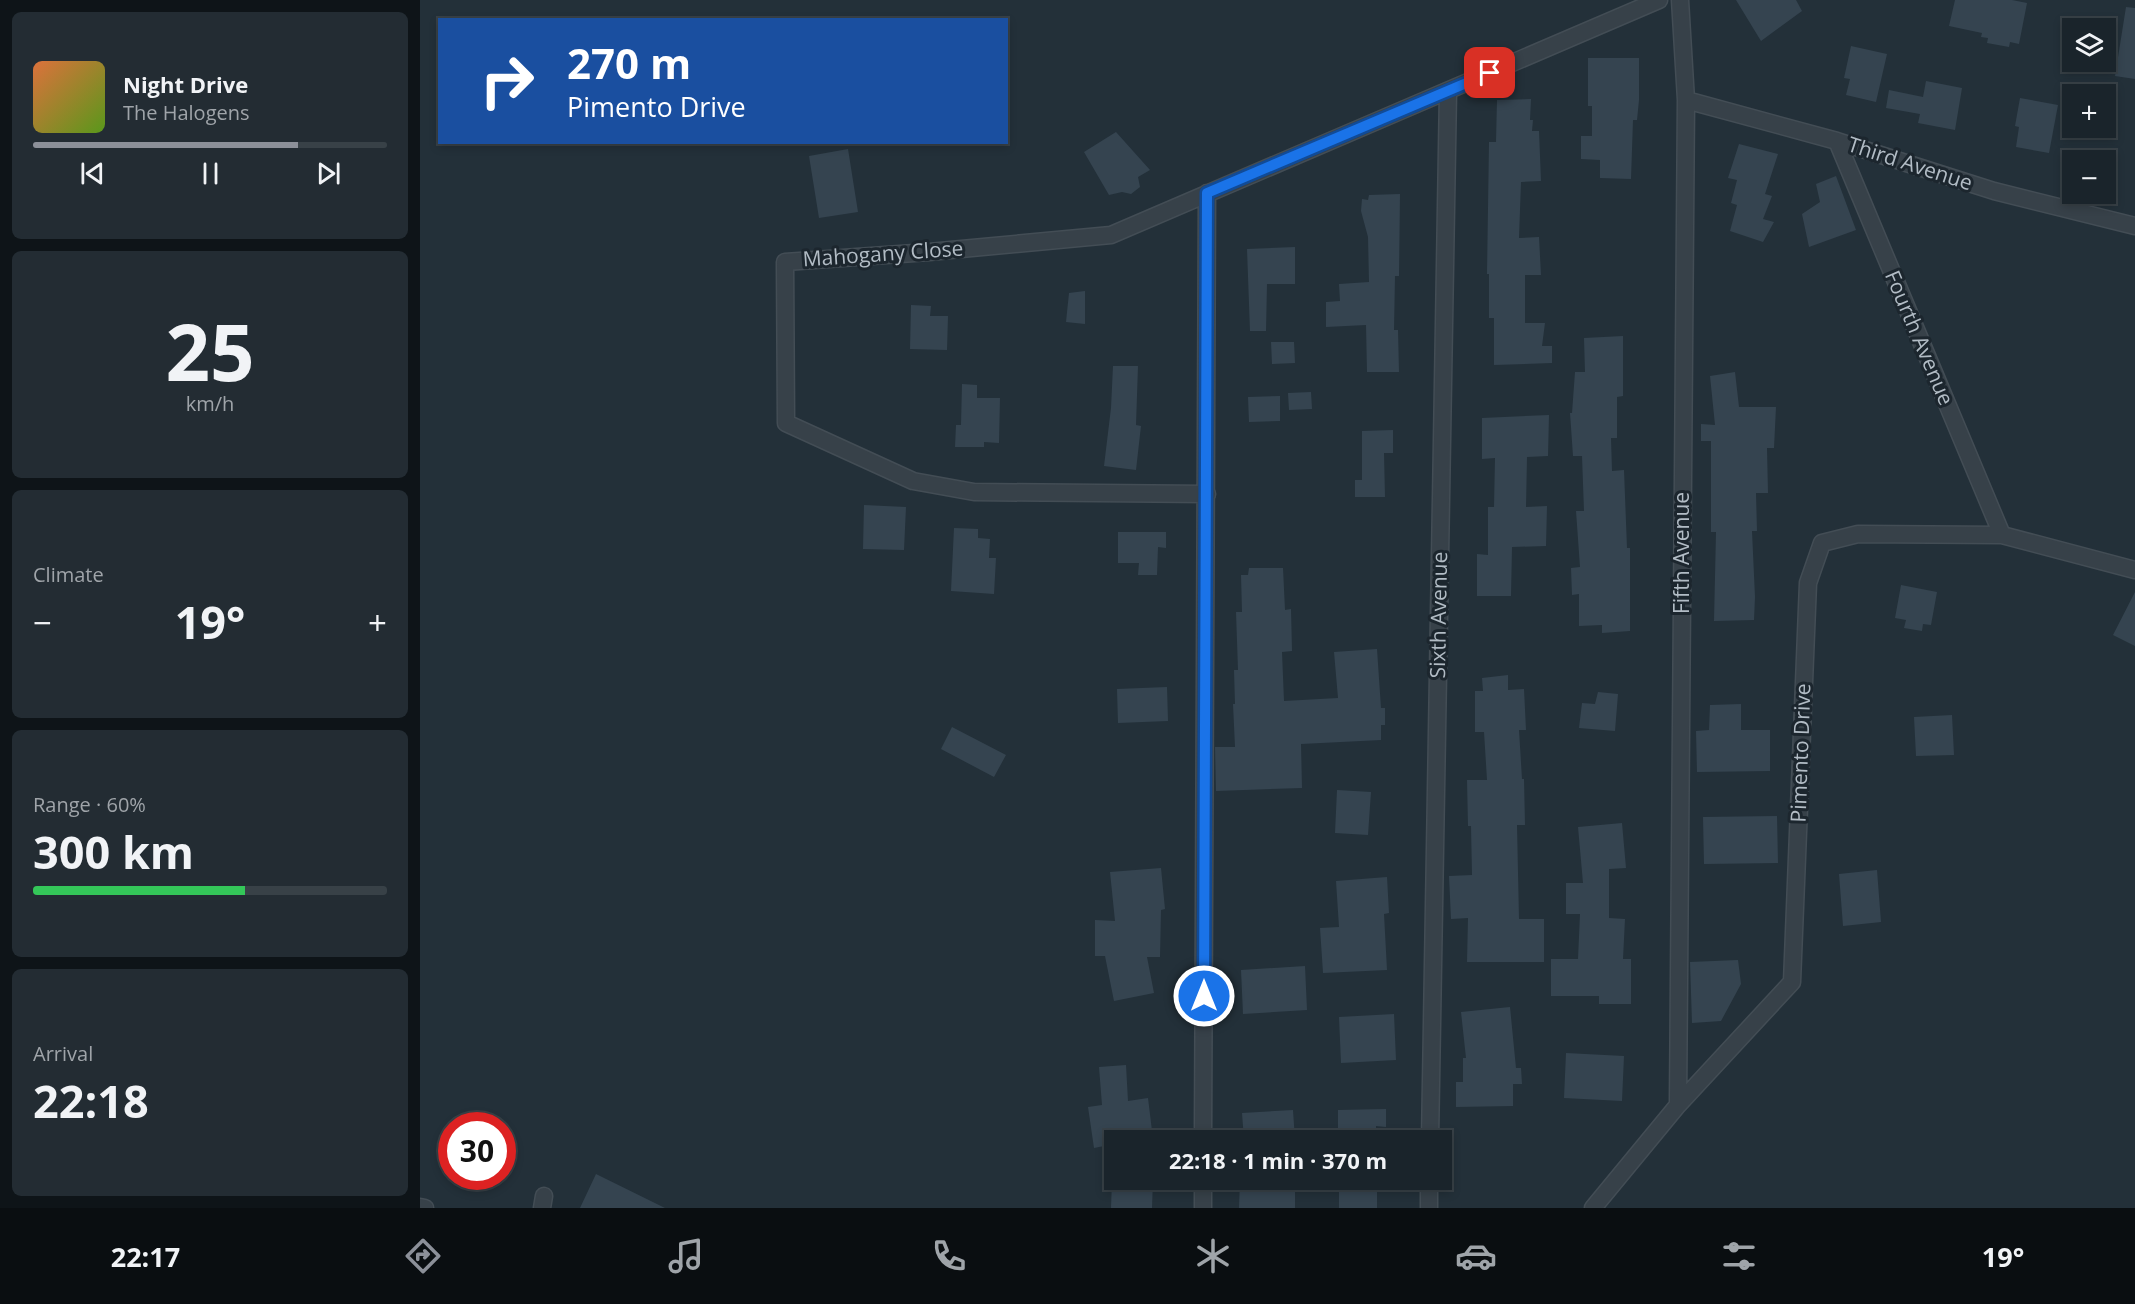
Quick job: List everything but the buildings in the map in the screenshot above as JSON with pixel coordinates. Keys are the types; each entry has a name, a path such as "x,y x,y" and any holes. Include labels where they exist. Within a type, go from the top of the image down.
{"street":[{"path":"1203,1130 1207,193 1659,0"},
{"name":"Fifth Avenue","path":"1677,1106 1686,100 1680,0"},
{"name":"Sixth Avenue","path":"1430,1130 1448,91"},
{"name":"Third Avenue","path":"1686,100 1837,141 1994,191 2135,226"},
{"name":"Fourth Avenue","path":"1837,141 2002,535"},
{"name":"Mahogany Close","path":"1207,193 1112,235 785,262 786,423 913,481 974,492 1207,494"},
{"name":"Pimento Drive","path":"1593,1208 1677,1106 1792,982 1808,583 1822,543 1858,534 2002,535 2135,570"},
{"path":"1203,1190 1203,1208"},
{"path":"1429,1190 1429,1208"},
{"path":"420,1207 425,1208"}],"route":[{"path":"1204,996 1207,193 1490,73"}]}
